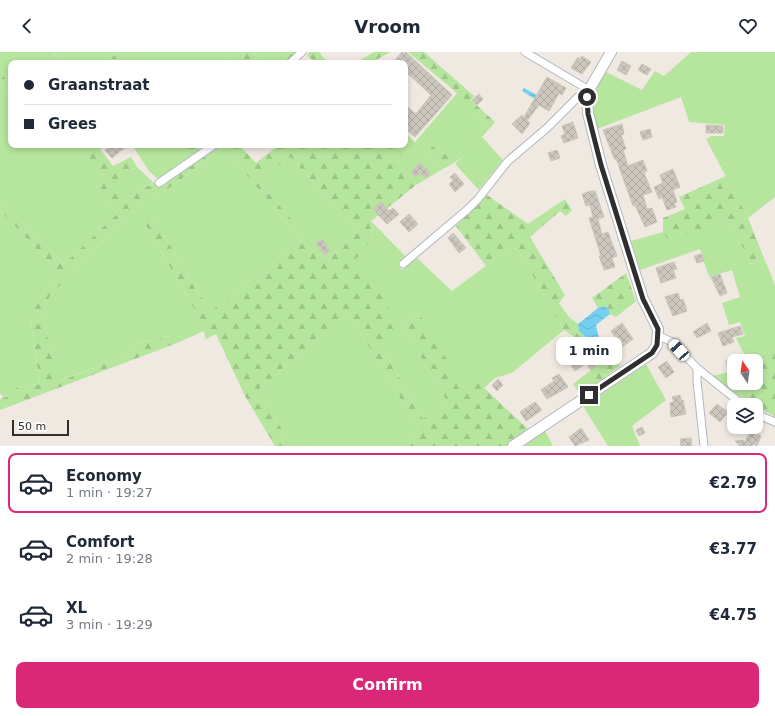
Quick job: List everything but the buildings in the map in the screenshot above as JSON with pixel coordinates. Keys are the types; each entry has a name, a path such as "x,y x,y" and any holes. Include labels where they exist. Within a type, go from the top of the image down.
{"street":[{"path":"293,60 302,52"},
{"path":"525,52 589,90"},
{"path":"513,446 652,353 657,345 659,336 658,329 643,299 601,165 588,114 587,97 589,90 611,52"},
{"path":"403,264 468,209 478,199 508,161 547,128 579,96 589,90"},
{"path":"159,183 210,148"},
{"path":"659,336 672,342 697,368 734,398"},
{"path":"697,368 704,446"},
{"path":"763,417 775,422"}],"green space":[{"path":"0,52 47,52 54,60 8,60 8,82 0,71"},
{"path":"47,52 57,52 63,60 54,60"},
{"path":"57,52 100,52 107,60 63,60"},
{"path":"100,52 116,52 113,54 118,60 107,60"},
{"path":"116,52 225,52 232,60 118,60 113,54"},
{"path":"225,52 253,52 260,60 232,60"},
{"path":"253,52 292,52 283,60 260,60"},
{"path":"292,52 299,52 294,57 296,60 283,60"},
{"path":"309,52 319,52 326,60 312,60 307,55"},
{"path":"374,52 391,52 376,60 360,60"},
{"path":"408,52 424,52 474,96 471,100 495,122 465,154 451,165 443,169 423,152 430,144 442,153 456,158 485,124 452,99 457,93"},
{"path":"691,52 775,52 775,197 748,218 706,139 712,136 724,136 725,125 689,122 681,97 597,129 593,111 593,99 606,72 642,90 655,71 664,76"},
{"path":"0,71 8,82 8,94 0,83"},
{"path":"0,83 8,94 8,148 101,148 87,154 106,179 96,188 117,214 64,264 0,198"},
{"path":"452,99 485,124 456,158 442,153 430,144 423,152 443,169 416,185 396,159 415,142"},
{"path":"408,136 415,142 396,159 416,185 371,221 372,240 354,261 379,289 396,326 380,344 423,419 447,401 402,325 419,313 466,391 478,382 530,431 508,446 405,446 418,427 348,313 259,389 291,446 275,446 245,396 216,334 206,339 200,319 143,220 153,217 210,312 300,240 225,148 242,148 256,163 275,148 408,148","holes":["290,157 357,231 326,261 300,240 305,235 259,182"]},
{"path":"482,137 503,160 479,190 455,164"},
{"path":"134,148 178,148 188,159 159,180 149,171"},
{"path":"178,148 198,148 200,150 203,148 223,148 164,192 154,194 123,220 50,296 42,313 53,360 60,381 123,357 135,344 171,336 177,343 0,410 0,399 10,395 16,388 40,384 30,317 43,294 59,273 0,210 0,198 64,264 117,214 96,188 106,179 86,154 100,149 113,166 131,157 137,167 116,180 131,197 188,159"},
{"path":"223,148 225,148 300,240 210,312 153,217 143,220 200,319 204,331 177,343 170,336 135,344 123,357 59,381 42,313 50,296 123,220 154,194 164,192"},
{"path":"290,157 357,231 326,261 300,240 305,235 259,182"},
{"path":"137,167 153,182 131,197 115,180"},
{"path":"726,176 748,218 764,258 750,264 730,219 669,241 663,232 663,218 685,209 679,197"},
{"path":"487,195 528,224 565,199 572,210 566,216 560,211 530,237 565,295 559,303 569,317 578,324 579,331 590,342 598,342 620,366 581,395 573,384 599,364 585,344 564,330 517,248 506,251 486,266 456,226"},
{"path":"0,210 59,273 43,294 30,318 40,384 16,388 10,395 3,397 0,393"},
{"path":"730,219 750,264 764,258 775,285 775,351 763,354 744,354 736,338 745,336 740,322 729,325 722,303 740,297 732,270 709,277 700,249 640,270 631,241 663,232 669,240"},
{"path":"371,221 407,258 398,265 402,270 417,258 452,291 506,251 517,248 564,330 512,373 495,378 484,388 478,382 466,392 419,313 402,325 447,401 423,419 380,344 354,261 372,240"},
{"path":"626,273 636,301 616,317 610,314 609,310 604,306 598,308 592,298"},
{"path":"348,313 418,427 405,446 291,446 259,389"},
{"path":"775,351 775,416 763,410 763,398 742,398 731,390 763,390 763,354"},
{"path":"646,364 666,400 632,426 640,446 608,446 583,406"},
{"path":"727,373 727,387 712,376"},
{"path":"545,431 553,446 524,446"}],"water":[{"path":"524,88 537,95 535,99 522,91"},
{"path":"604,306 609,310 610,314 596,325 599,339 598,342 591,342 579,331 578,324 598,308"}],"route":[{"path":"587,97 588,114 601,165 643,299 655,322 659,336 655,350 652,353 589,395"}]}
